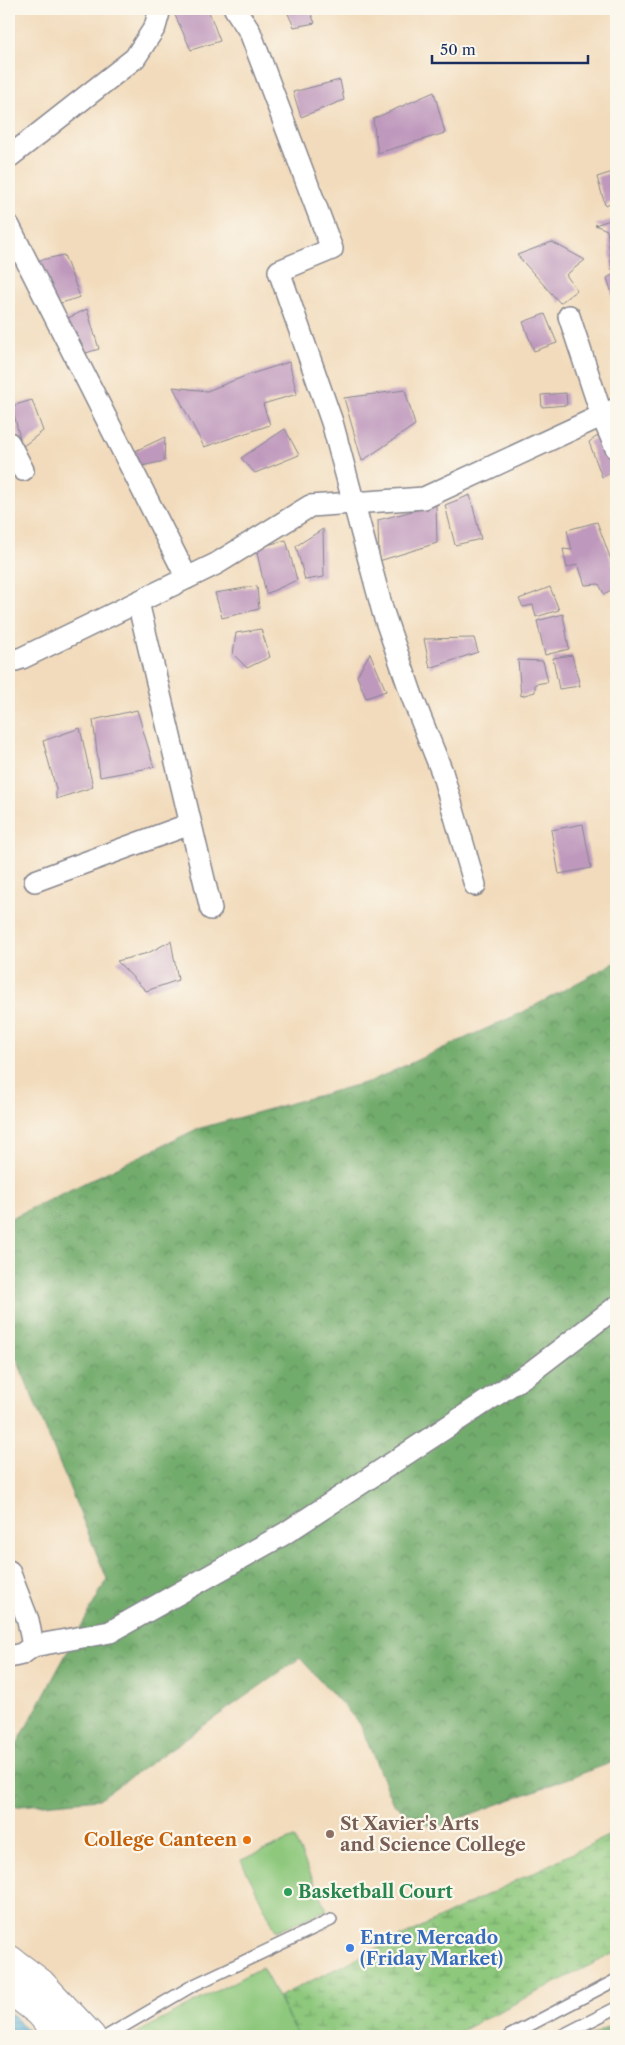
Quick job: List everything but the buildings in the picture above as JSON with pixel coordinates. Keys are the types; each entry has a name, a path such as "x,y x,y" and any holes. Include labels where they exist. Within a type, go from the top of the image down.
{"main road":[{"path":"9,1959 41,1983 91,2036"},
{"path":"9,1989 40,2013 59,2036"}],"street":[{"path":"9,157 135,58 155,26 160,9"},
{"path":"235,9 250,32 332,249 279,271 332,422 383,612 413,699 442,772 475,885"},
{"path":"9,226 187,578"},
{"path":"569,316 609,412 616,448"},
{"path":"9,662 22,658 216,564 310,506 424,498 609,412"},
{"path":"9,443 23,470"},
{"path":"138,602 211,910"},
{"path":"35,881 190,824"},
{"path":"9,1657 22,1654 33,1646 110,1632 284,1534 530,1372 616,1307"},
{"path":"9,1571 28,1620 33,1646"}],"lane":[{"path":"107,2036 192,1986 331,1920"},
{"path":"509,2036 616,1980"},
{"path":"561,2036 616,2008"}],"green space":[{"path":"616,962 616,1761 433,1828 393,1804 360,1724 300,1658 99,1799 9,1807 9,1759 107,1579 9,1340 9,1219 197,1129 371,1081 523,1012"},
{"path":"616,1832 616,1952 451,2036 298,2036 278,1997"},
{"name":"Basketball Court","path":"294,1838 327,1910 276,1931 241,1860"},
{"path":"262,1967 298,2036 131,2036"},
{"path":"616,2023 616,2036 590,2036"}],"water":[{"path":"9,2013 34,2036 9,2036"}],"place":[{"name":"St Xavier's Arts and Science College","path":"330,1834"},
{"name":"College Canteen","path":"247,1840"},
{"name":"Basketball Court","path":"288,1892"},
{"name":"Entre Mercado (Friday Market)","path":"350,1948"}]}
